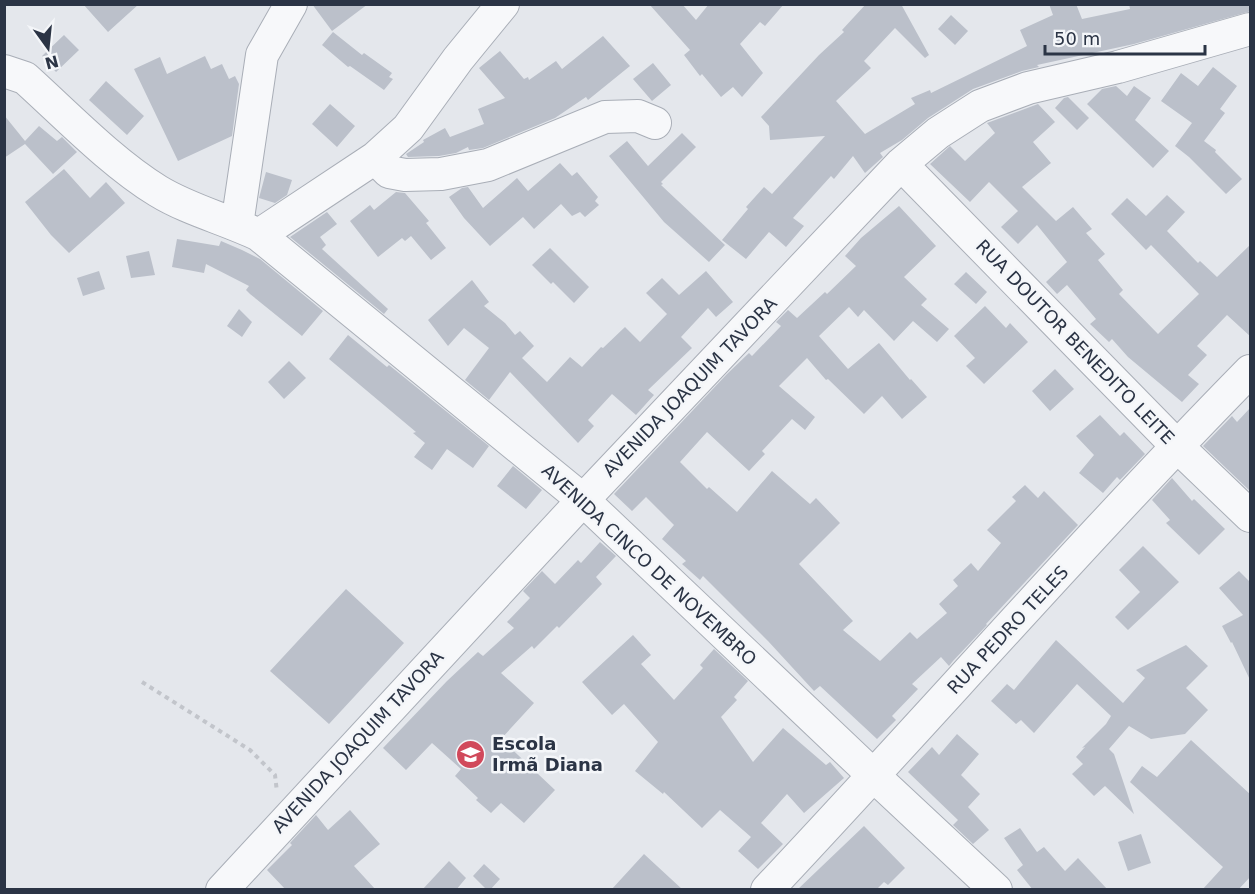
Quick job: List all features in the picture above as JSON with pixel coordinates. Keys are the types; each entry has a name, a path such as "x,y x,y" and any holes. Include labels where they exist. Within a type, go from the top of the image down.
{"street":[{"path":"248,230 262,55 291,4"},
{"path":"248,230 375,158 408,128 458,59 503,4"},
{"name":"AVENIDA JOAQUIM TAVORA","path":"222,890 583,500 901,164 938,133 980,106 1028,88 1118,67 1251,29"},
{"name":"AVENIDA CINCO DE NOVEMBRO","path":"4,71 25,78 128,169 158,191 192,208 248,230 583,500 996,890"},
{"path":"375,158 389,171 405,175 441,174 488,165 605,117 638,116 655,123"},
{"name":"RUA DOUTOR BENEDITO LEITE","path":"901,164 1177,446 1251,516"},
{"name":"RUA PEDRO TELES","path":"767,890 1177,446 1251,371"}],"path":[{"path":"142,682 250,750 275,775 282,825"}],"building":[{"path":"83,4 139,4 108,32"},
{"path":"312,4 368,4 332,31"},
{"path":"649,4 682,4 696,20 709,4 784,4 765,26 760,22 740,44 763,73 742,97 733,87 721,97 702,74 700,76 684,55 690,50"},
{"path":"866,4 901,4 929,55 925,58 895,28 864,61 871,68 836,101 865,134 915,104 911,98 930,90 931,93 1027,46 1020,30 1053,15 1049,4 1076,4 1082,19 1130,9 1129,4 1251,4 1251,11 1134,44 1037,65 1039,67 973,89 880,153 883,157 865,173 853,156 834,179 831,176 793,218 804,226 786,247 769,232 746,259 722,240 764,187 772,194 825,136 770,140 769,126 761,117 819,55 844,32 842,30"},
{"path":"951,15 968,31 955,45 938,29"},
{"path":"333,32 362,55 364,53 392,73 389,77 393,79 384,90 350,66 348,67 322,45"},
{"path":"64,35 79,50 56,72 42,56"},
{"path":"603,36 630,66 588,100 586,97 555,118 483,148 469,150 468,147 456,153 439,156 408,157 406,154 424,142 423,140 445,128 450,137 484,124 478,109 505,98 479,68 500,51 524,79 528,77 529,80 556,61 562,69"},
{"path":"205,56 211,69 222,64 229,79 235,76 239,84 232,136 178,161 134,69 160,57 167,74"},
{"path":"653,63 671,85 652,101 633,79"},
{"path":"1213,67 1237,86 1220,109 1225,113 1204,141 1216,150 1215,152 1242,179 1226,194 1175,146 1192,123 1161,101 1181,73 1198,86"},
{"path":"106,81 144,116 127,135 89,100"},
{"path":"1116,86 1127,96 1134,86 1151,98 1135,120 1169,151 1153,168 1087,104 1102,89"},
{"path":"1068,97 1089,118 1077,130 1055,108 1064,98"},
{"path":"330,104 355,126 337,147 312,124"},
{"path":"1038,104 1055,122 1033,142 1051,163 1022,187 1056,221 1073,207 1092,229 1086,233 1105,254 1098,260 1123,290 1119,294 1158,334 1199,294 1151,245 1146,250 1111,214 1127,198 1146,216 1167,195 1185,212 1167,231 1198,263 1200,261 1217,277 1251,244 1251,337 1227,315 1197,346 1207,355 1188,375 1199,384 1182,402 1128,357 1112,339 1109,342 1090,324 1096,319 1067,285 1057,294 1046,282 1067,262 1037,225 1018,244 1001,227 1018,211 989,182 970,202 930,164 950,146 965,161 995,133 987,123"},
{"path":"4,115 25,141 39,126 57,141 62,137 77,152 53,174 25,144 4,158"},
{"path":"682,133 696,147 661,182 663,184 661,185 725,245 709,262 664,222 609,156 627,141 648,166"},
{"path":"560,163 572,176 577,172 598,197 595,201 599,205 585,217 580,212 572,216 561,204 534,229 523,217 490,246 464,218 449,197 462,188 468,187 483,208 517,178 528,191"},
{"path":"64,169 90,198 106,182 125,203 69,253 51,235 25,202"},
{"path":"266,172 292,180 287,195 275,203 259,198"},
{"path":"396,192 405,193 429,221 426,223 446,248 431,260 411,236 405,241 402,238 378,257 350,221 370,205 374,210"},
{"path":"899,206 936,246 904,277 927,299 921,305 949,329 937,342 913,321 894,341 864,310 858,317 849,307 819,336 848,369 879,343 927,397 902,419 882,396 864,414 828,379 826,380 807,358 779,386 815,417 805,430 792,419 762,451 765,454 749,471 707,432 680,462 707,489 709,487 737,512 772,471 810,504 816,498 840,523 799,564 853,621 843,630 880,661 910,632 917,639 947,613 939,604 958,586 953,580 971,563 978,571 1001,543 987,530 1016,501 1012,497 1025,485 1038,498 1044,491 1078,525 949,666 941,657 912,684 918,689 892,716 896,720 877,739 820,686 814,691 703,576 700,580 682,564 686,561 662,539 674,525 646,497 632,511 614,494 727,374 749,353 752,356 781,326 776,322 788,310 797,318 825,292 827,294 856,266 845,256 861,238"},
{"path":"327,212 337,224 320,237 326,245 322,249 388,309 384,314 290,237"},
{"path":"177,239 219,246 221,241 242,250 260,259 323,311 302,336 250,294 246,290 249,286 206,264 204,273 172,267"},
{"path":"550,248 589,287 574,303 532,265"},
{"path":"149,251 155,275 131,278 126,256"},
{"path":"99,271 105,289 83,296 77,278"},
{"path":"706,271 733,302 716,317 708,308 681,337 692,348 648,390 654,395 636,415 612,394 588,420 594,426 578,443 510,372 489,400 465,380 489,348 464,328 448,346 428,320 472,280 489,302 484,306 505,323 515,335 520,331 534,346 522,358 547,382 570,357 582,367 625,327 640,342 667,314 646,293 662,278 679,295"},
{"path":"966,272 987,292 976,304 954,284"},
{"path":"985,306 1006,328 1010,323 1028,342 984,384 966,366 975,358 954,336"},
{"path":"239,309 252,322 242,337 227,326"},
{"path":"348,335 489,446 473,468 447,449 432,470 414,457 425,443 413,433 416,432 329,359"},
{"path":"289,361 306,378 284,399 268,382"},
{"path":"1055,369 1074,389 1050,411 1032,391"},
{"path":"1251,407 1251,492 1203,446 1232,416 1237,422"},
{"path":"1100,415 1120,436 1124,432 1145,454 1120,480 1117,477 1103,493 1079,473 1094,455 1076,436"},
{"path":"513,466 542,490 526,509 497,486"},
{"path":"1172,478 1192,501 1194,499 1225,529 1199,555 1166,523 1170,520 1152,500"},
{"path":"600,542 616,556 596,577 602,584 559,628 557,626 534,649 532,646 501,673 534,703 501,739 555,790 524,823 501,803 491,813 476,800 478,798 455,776 461,769 432,743 406,770 383,748 478,652 483,656 514,628 507,622 530,598 523,591 542,571 555,584 578,560 581,563"},
{"path":"1143,546 1179,582 1128,630 1115,617 1140,592 1119,570"},
{"path":"1239,571 1251,583 1251,682 1222,626 1243,615 1219,588"},
{"path":"346,589 404,643 329,724 270,671"},
{"path":"633,635 651,655 641,664 674,700 703,668 700,665 714,649 748,681 734,697 737,700 721,717 753,762 783,728 826,765 830,762 844,778 804,813 787,794 761,823 783,844 758,869 738,851 751,837 720,810 702,828 664,792 663,794 635,771 658,742 624,704 612,715 582,682"},
{"path":"1056,640 1123,703 1145,678 1136,670 1186,645 1208,666 1186,688 1208,710 1185,734 1151,739 1129,726 1109,749 1114,754 1134,814 1105,786 1094,796 1072,774 1083,764 1076,757 1085,747 1082,748 1111,716 1077,684 1034,733 1021,720 1016,724 991,701 1007,684 1014,690"},
{"path":"957,734 979,754 961,775 980,794 968,807 989,830 973,844 953,825 958,820 908,772 932,747 939,755"},
{"path":"1191,740 1251,795 1251,876 1238,890 1202,890 1223,867 1130,782 1142,766 1157,777"},
{"path":"350,810 380,844 354,866 376,890 286,890 267,870 292,845 290,843 316,815 328,830"},
{"path":"864,826 905,868 888,885 884,882 876,890 797,890"},
{"path":"1020,828 1037,852 1044,847 1065,871 1078,858 1108,890 1033,890 1017,870 1023,865 1004,838"},
{"path":"1141,834 1151,863 1128,871 1118,842"},
{"path":"644,854 683,890 611,890"},
{"path":"449,861 466,878 456,890 422,890"},
{"path":"484,864 500,879 490,890 487,890 473,876"}],"place":[{"name":"Escola Irmã Diana","path":"471,754"}]}
